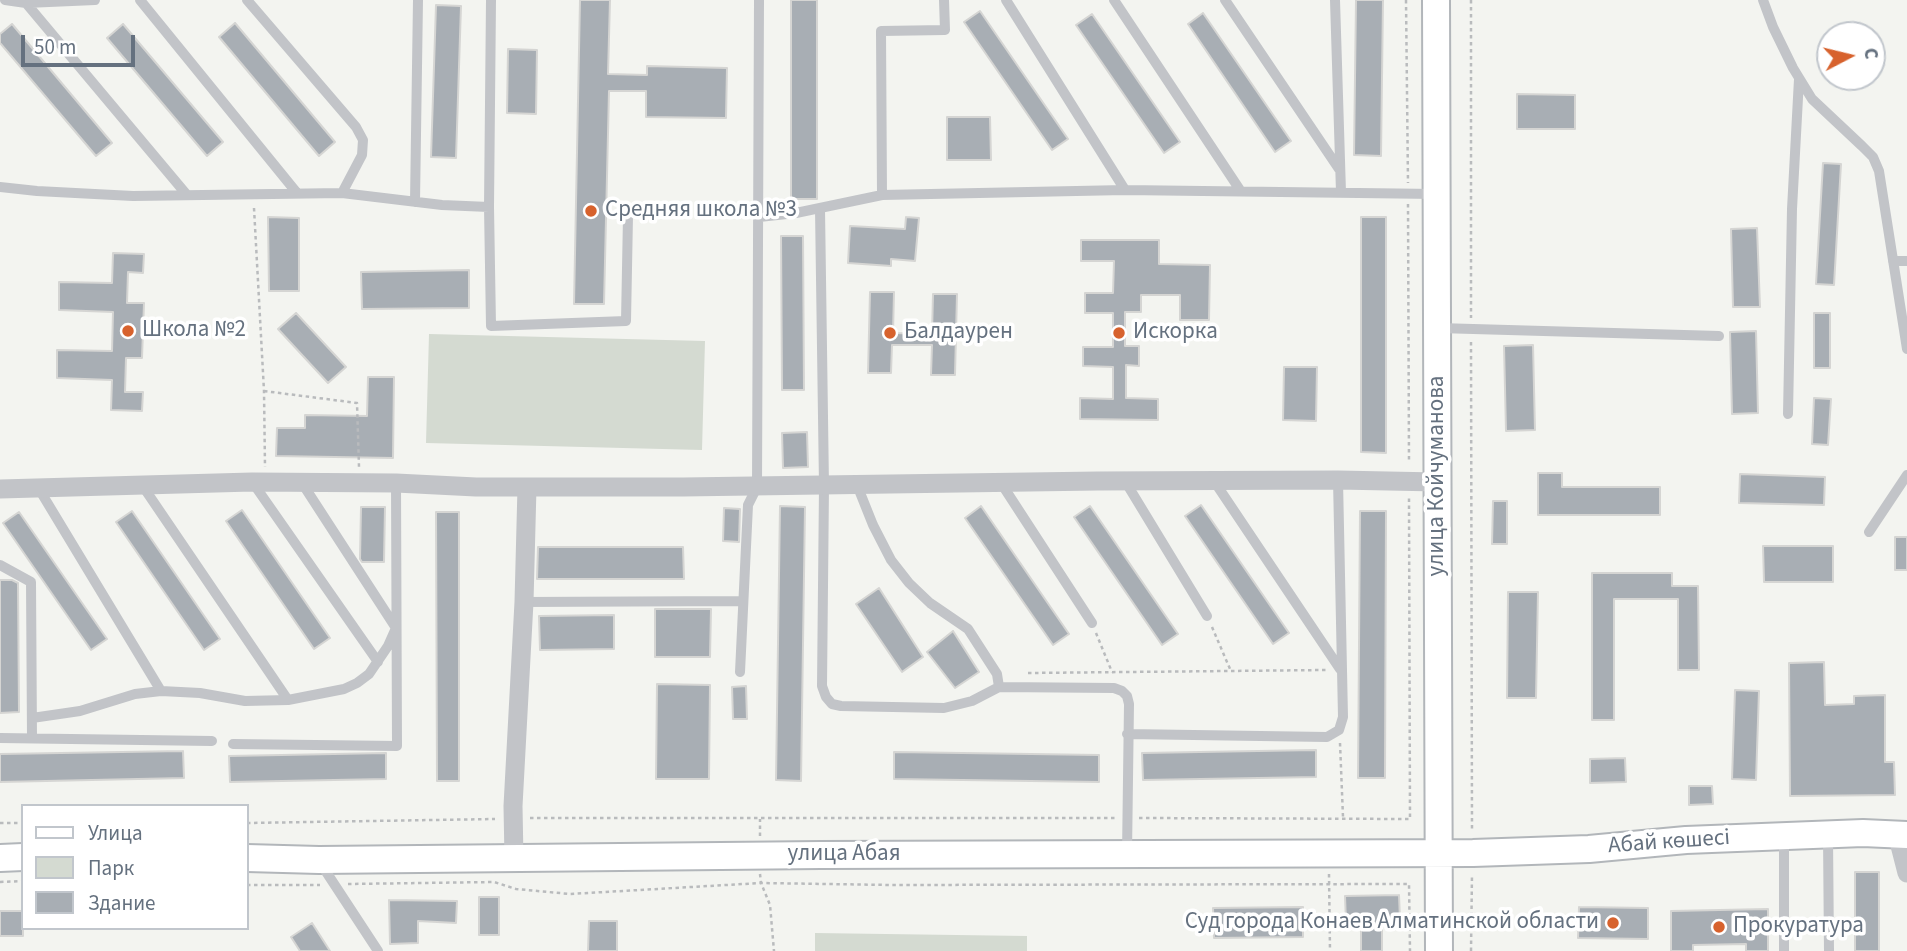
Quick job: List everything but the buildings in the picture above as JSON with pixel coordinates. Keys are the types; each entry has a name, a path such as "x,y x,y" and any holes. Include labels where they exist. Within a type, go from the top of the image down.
{"street":[{"name":"улица Койчуманова","path":"1436,0 1441,852 1439,951"},
{"path":"0,489 259,482 527,487 757,487 1214,480 1438,482"},
{"path":"514,859 514,782 527,487"},
{"path":"1902,834 1907,873"},
{"name":"Абай көшесі","path":"1441,852 1589,849 1686,840 1902,834"},
{"name":"улица Абая","path":"248,858 320,860 1441,852"},
{"path":"0,858 21,857"}],"lane":[{"path":"5,0 26,3 95,0"},
{"path":"140,0 297,193"},
{"path":"247,0 356,127 363,139 362,155 342,193"},
{"path":"415,202 418,0"},
{"path":"491,0 491,326 626,321 628,216"},
{"path":"740,672 748,505 757,487 759,0"},
{"path":"882,195 881,31 945,30 944,0"},
{"path":"1006,0 1125,190"},
{"path":"1114,0 1240,190"},
{"path":"1225,0 1339,169"},
{"path":"1335,0 1341,192"},
{"path":"1763,0 1773,27 1812,99 1873,158 1879,171 1903,310 1907,349"},
{"path":"26,3 187,195"},
{"path":"1788,414 1792,209 1799,79"},
{"path":"0,187 133,196 342,193 489,207"},
{"path":"759,217 820,209 882,195 1125,190 1437,194"},
{"path":"820,209 824,486 822,686 826,697 832,704 841,706 944,708 972,701 999,687 1114,688 1126,696 1129,704 1127,855"},
{"path":"1893,261 1907,261"},
{"path":"1437,328 1719,336"},
{"path":"1869,532 1907,475"},
{"path":"1214,480 1340,670"},
{"path":"1127,734 1327,737 1339,730 1343,717 1340,670 1339,480"},
{"path":"1125,481 1207,616"},
{"path":"259,482 378,662"},
{"path":"302,482 396,628"},
{"path":"233,744 397,746 396,483"},
{"path":"1001,483 1092,623"},
{"path":"142,484 288,700"},
{"path":"857,485 891,560 909,583 930,603 968,629 997,674 999,687"},
{"path":"38,488 161,691"},
{"path":"0,565 31,582 33,738"},
{"path":"524,602 743,601"},
{"path":"32,718 80,712 135,694 161,691 200,693 245,701 288,700 344,689 369,674 396,628"},
{"path":"0,738 212,741"},
{"path":"1828,835 1829,951"},
{"path":"1784,836 1784,951"},
{"path":"320,860 378,951"}],"path":[{"path":"248,823 514,819 1410,819 1406,0"},
{"path":"1471,0 1471,951"},
{"path":"254,194 264,391 259,482"},
{"path":"264,391 357,403 359,483"},
{"path":"1207,616 1230,669"},
{"path":"1092,623 1112,672"},
{"path":"997,674 1230,669 1340,670"},
{"path":"1339,730 1343,818"},
{"path":"0,823 21,823"},
{"path":"1329,853 1330,951"},
{"path":"0,882 21,881"},
{"path":"248,885 494,882 516,889 570,894 761,883 1409,884 1410,951"},
{"path":"761,883 770,905 774,951"}],"green space":[{"path":"429,334 705,341 702,450 426,443"},
{"path":"815,933 1027,936 1027,951 815,951"}],"place":[{"name":"Средняя школа №3","path":"591,211"},
{"name":"Школа №2","path":"128,331"},
{"name":"Балдаурен","path":"890,333"},
{"name":"Искоркa","path":"1119,333"},
{"name":"Суд города Конаев Алматинской области","path":"1613,923"},
{"name":"Прокуратура","path":"1719,927"}]}
